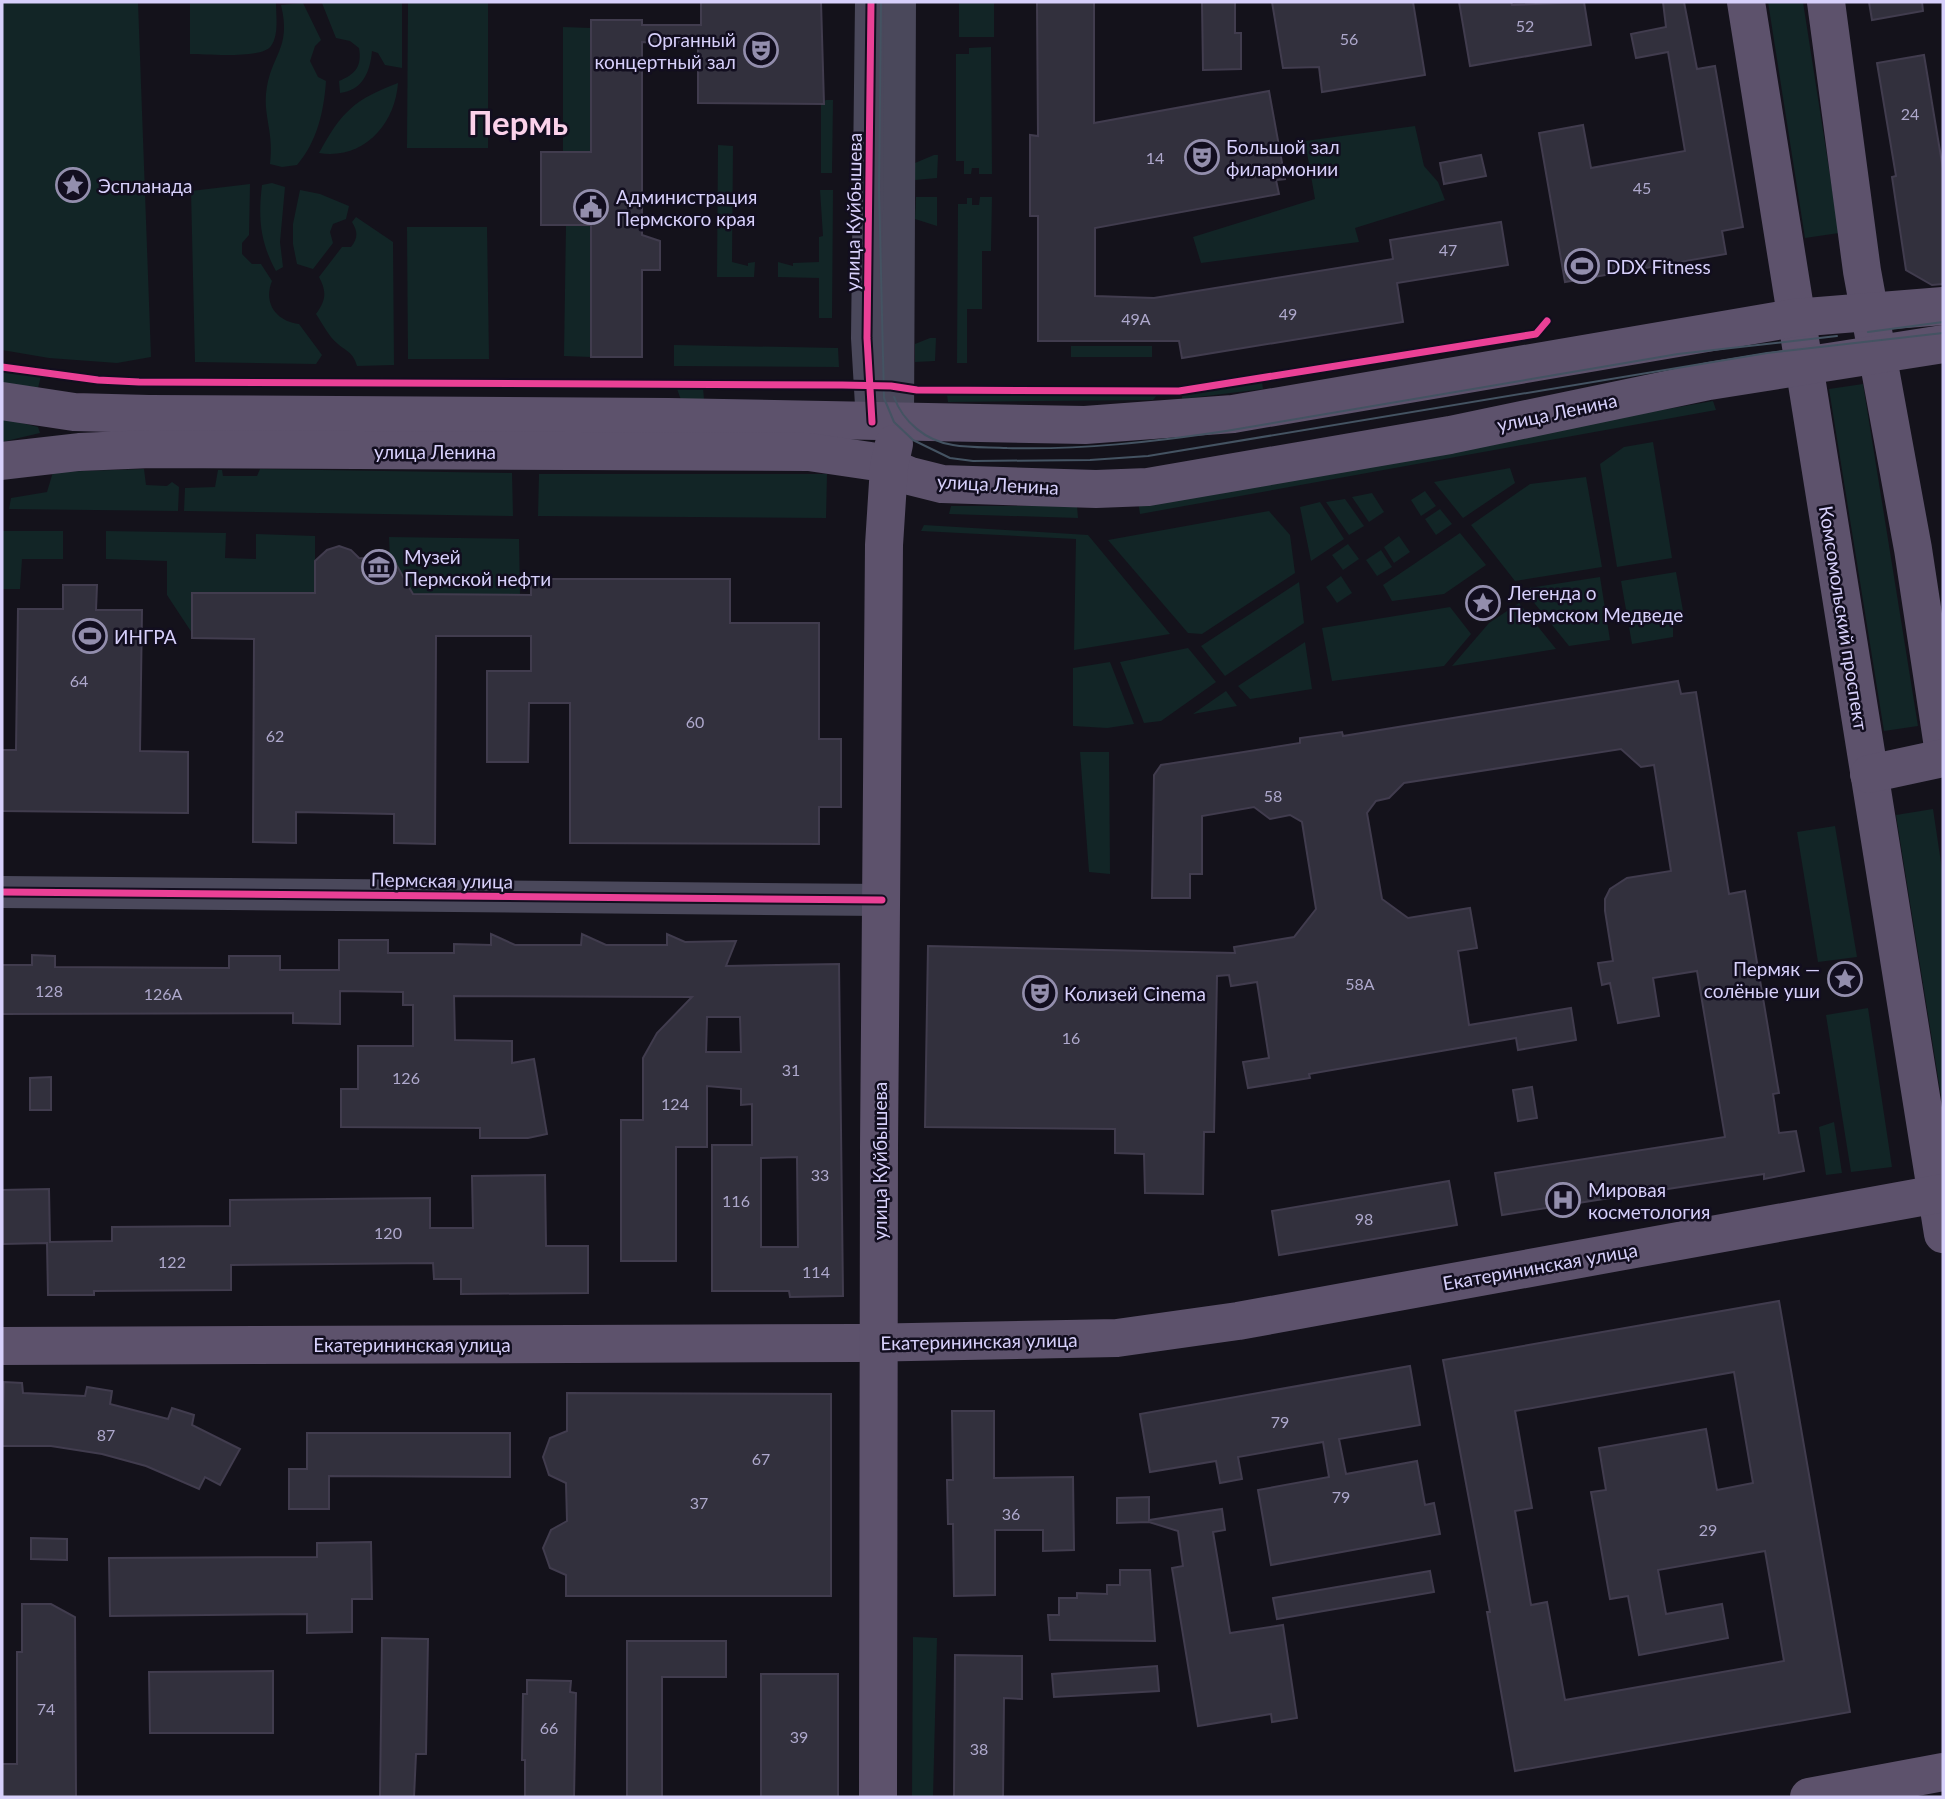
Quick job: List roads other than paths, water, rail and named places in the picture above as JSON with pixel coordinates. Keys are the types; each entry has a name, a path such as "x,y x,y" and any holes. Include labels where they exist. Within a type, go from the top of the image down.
{"main road":[{"name":"Комсомольский проспект","path":"1746,2 1794,318 1804,365 1940,1194 1943,1234"},
{"path":"1826,2 1862,271 1879,355 1943,747"},
{"name":"улица Ленина","path":"2,401 74,412 149,414 890,411 938,423 1085,425 1233,414 1794,318 1943,306"},
{"name":"улица Ленина","path":"2,461 79,452 164,449 809,453 883,464 910,476 954,485 1096,489 1148,486 1450,435 1709,381 1943,344"},
{"name":"улица Куйбышева","path":"878,1797 883,464 890,411"},
{"path":"1869,774 1943,758"},
{"name":"Екатерининская улица","path":"2,1346 878,1342 1117,1338 1238,1321 1940,1194"},
{"path":"1809,1797 1943,1772"}],"street":[{"name":"улица Куйбышева","path":"871,2 867,338 890,411"},
{"name":"улица Куйбышева","path":"890,411 900,2"},
{"name":"Пермская улица","path":"2,892 882,900"}],"tram line":[{"path":"881,2 879,190 884,398 894,422 913,440 950,458 973,461 1090,460 1148,456 1767,353 1943,333"},
{"path":"1868,332 1943,322"},
{"path":"894,397 903,414 917,429 943,443 966,447 1007,448 1090,446 1226,431 1678,354 1837,336"}],"place":[{"name":"Органный концертный зал","path":"761,50"},
{"name":"Большой зал филармонии","path":"1202,157"},
{"name":"Эспланада","path":"73,185"},
{"name":"Администрация Пермского края","path":"591,207"},
{"name":"DDX Fitness","path":"1582,266"},
{"name":"Музей Пермской нефти","path":"379,567"},
{"name":"Легенда о Пермском Медведе","path":"1483,603"},
{"name":"ИНГРА","path":"90,636"},
{"name":"Пермяк — солёные уши","path":"1845,979"},
{"name":"Колизей Cinema","path":"1040,993"},
{"name":"Мировая косметология","path":"1563,1200"}],"district":[{"name":"Пермь","path":"518,122"}]}
